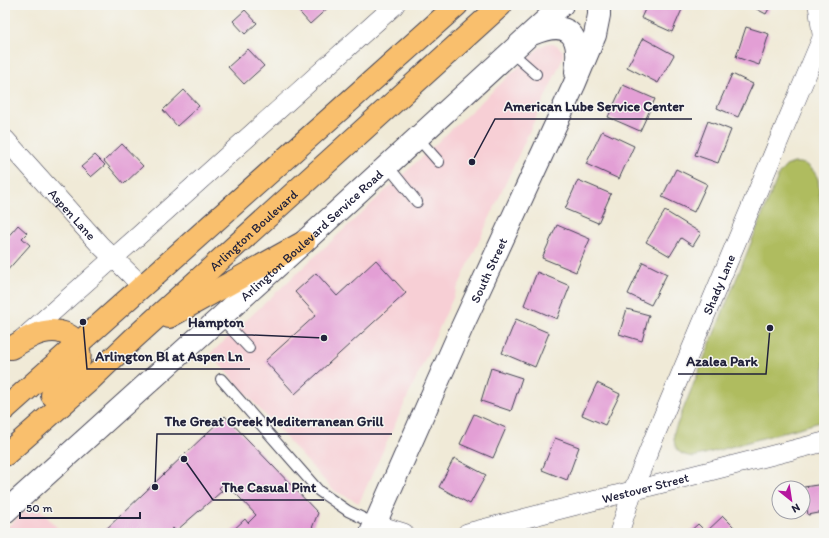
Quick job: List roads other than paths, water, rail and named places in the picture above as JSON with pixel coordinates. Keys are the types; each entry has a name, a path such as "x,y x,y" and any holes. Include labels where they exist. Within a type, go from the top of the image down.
{"highway":[{"path":"5,409 457,5"},
{"name":"Arlington Boulevard","path":"5,455 88,382 134,338 501,5"},
{"path":"134,338 304,242"},
{"path":"5,437 72,377 77,368 79,358 77,345 71,337 56,330 38,334 8,350"}],"street":[{"path":"8,350 114,258 395,5"},
{"name":"Arlington Boulevard Service Road","path":"5,512 304,242 386,165 562,5"},
{"name":"South Street","path":"373,528 462,328 574,85 595,35 599,15 599,5"},
{"path":"818,5 823,45"},
{"path":"530,34 545,28 560,27 572,36 578,51 574,85"},
{"name":"Shady Lane","path":"619,533 633,490 719,280 823,45"},
{"name":"Aspen Lane","path":"5,139 100,245 142,287"},
{"name":"Westover Street","path":"467,533 824,442"},
{"path":"373,528 404,533"}],"lane":[{"path":"511,52 536,74"},
{"path":"418,137 439,162"},
{"path":"386,165 417,202"},
{"path":"220,317 248,348"},
{"path":"221,379 319,491 373,528"}],"place":[{"name":"American Lube Service Center","path":"472,162"},
{"name":"Arlington Bl at Aspen Ln","path":"83,322"},
{"name":"Azalea Park","path":"770,328"},
{"name":"Hampton","path":"324,338"},
{"name":"The Casual Pint","path":"184,459"},
{"name":"The Great Greek Mediterranean Grill","path":"155,487"}]}
